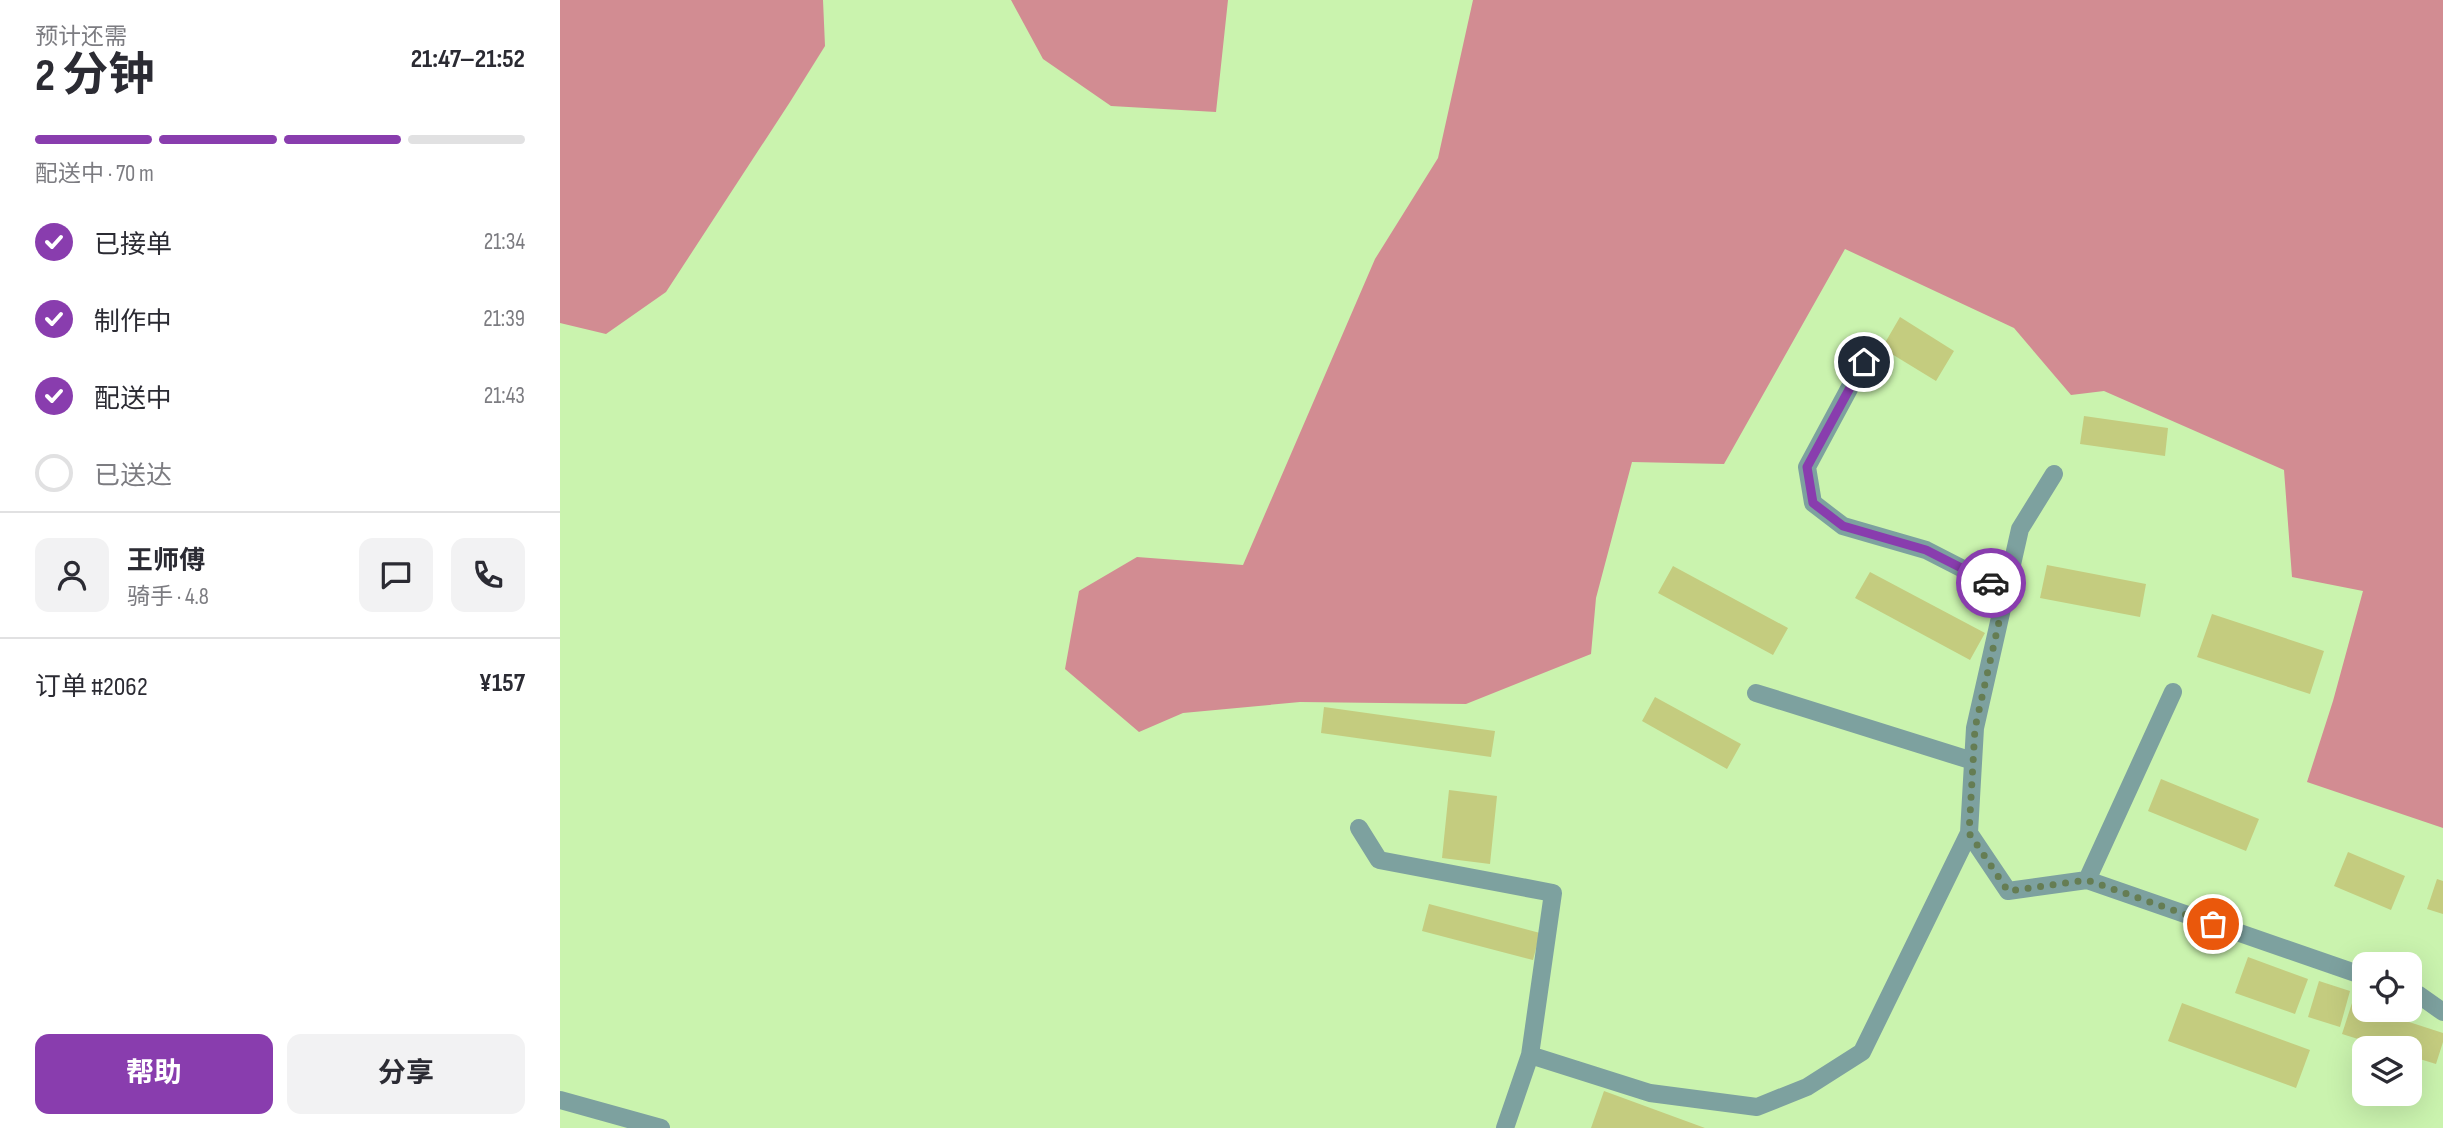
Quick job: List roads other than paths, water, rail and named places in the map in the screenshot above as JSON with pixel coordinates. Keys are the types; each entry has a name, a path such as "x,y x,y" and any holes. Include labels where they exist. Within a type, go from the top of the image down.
{"street":[{"path":"1864,362 1807,467 1813,503 1843,526 1926,550 2006,591"},
{"path":"1530,1055 1650,1093 1757,1107 1807,1087 1862,1052 1969,833 1975,728 2020,530 2054,474"},
{"path":"2087,880 2173,691"},
{"path":"1756,693 1973,761"},
{"path":"1359,828 1379,860 1553,893 1530,1055 1504,1128"},
{"path":"1969,833 2008,891 2087,880 2352,972"},
{"path":"2422,997 2443,1012"},
{"path":"560,1100 661,1128"}]}
